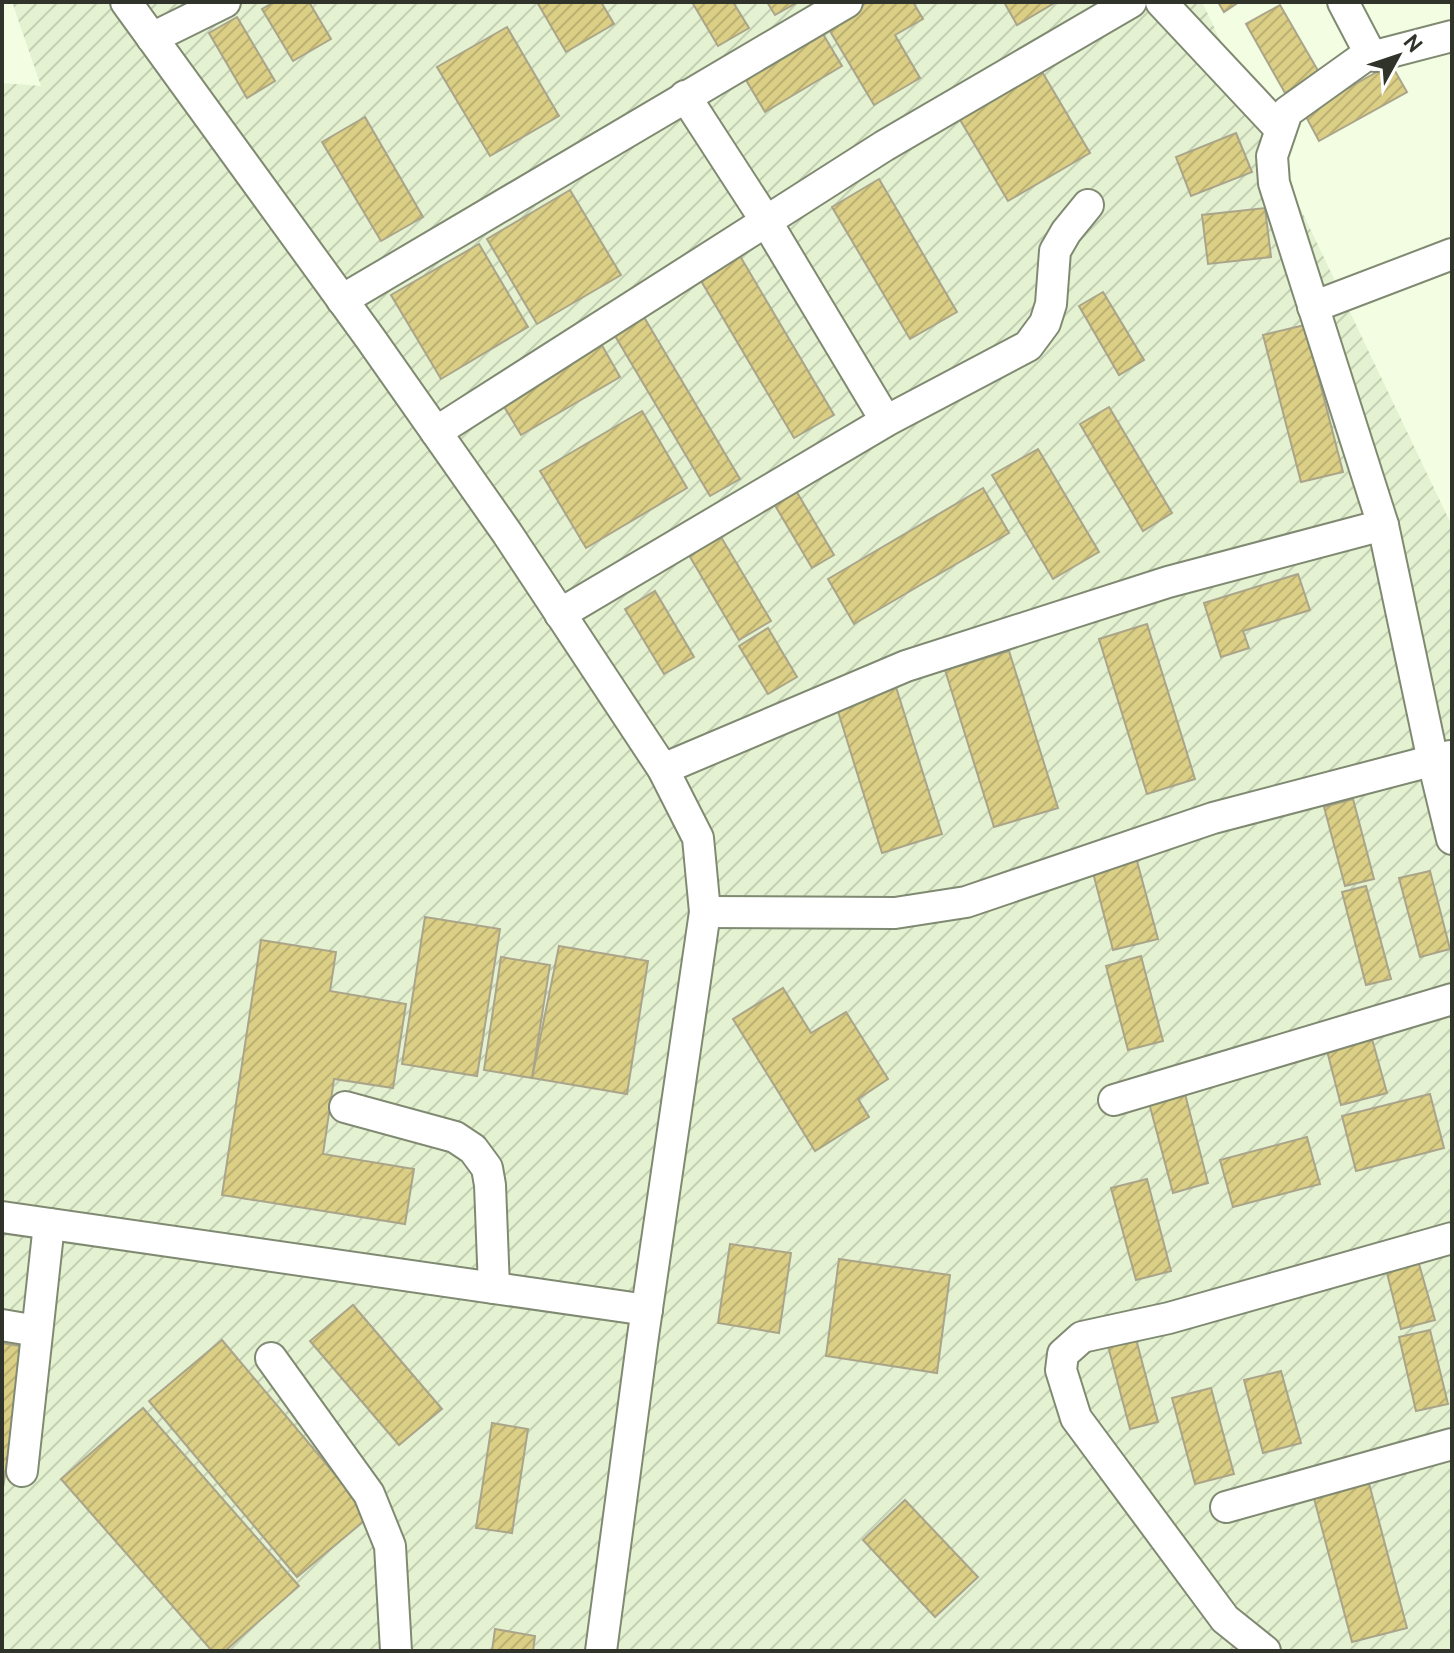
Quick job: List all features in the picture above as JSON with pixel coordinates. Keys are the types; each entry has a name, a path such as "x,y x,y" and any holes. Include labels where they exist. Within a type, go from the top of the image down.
{"street":[{"path":"126,2 507,533 663,769 698,838 705,912 601,1651"},
{"path":"152,38 225,2"},
{"path":"342,300 847,2"},
{"path":"436,432 884,146 1131,2"},
{"path":"1161,2 1280,129"},
{"path":"1343,2 1368,54"},
{"path":"1368,54 1382,55 1452,36"},
{"path":"1368,54 1287,112 1272,156 1274,183 1383,525 1442,758 1452,839"},
{"path":"685,96 766,221 886,421"},
{"path":"560,614 886,421 1028,346 1045,323 1051,304 1055,251 1088,205"},
{"path":"1313,307 1452,254"},
{"path":"663,769 906,666 1168,582 1383,525"},
{"path":"705,912 895,913 966,902 1213,818 1442,758"},
{"path":"1114,1100 1452,999"},
{"path":"345,1107 455,1137 473,1149 487,1168 490,1185 494,1288"},
{"path":"2,1217 647,1310"},
{"path":"22,1471 49,1224"},
{"path":"1265,1651 1225,1619 1076,1418 1061,1370 1063,1354 1082,1337 1169,1318 1452,1238"},
{"path":"2,1325 37,1331"},
{"path":"271,1358 369,1494 381,1519 390,1546 396,1651"},
{"path":"1226,1507 1452,1444"}],"shaded area":[{"path":"12,2 1202,2 1452,526 1452,1651 2,1651 2,83 41,86"}],"building":[{"path":"274,2 309,2 331,39 293,61 262,9"},
{"path":"537,2 601,2 614,24 566,52"},
{"path":"692,2 733,2 749,28 718,46"},
{"path":"767,2 798,2 775,15"},
{"path":"868,2 913,2 923,19 895,35 920,78 874,105 827,26"},
{"path":"1004,2 1056,2 1017,25"},
{"path":"1218,2 1239,2 1224,12"},
{"path":"1280,5 1320,74 1285,93 1246,24"},
{"path":"237,17 275,81 247,98 209,33"},
{"path":"507,27 559,116 490,156 437,67"},
{"path":"820,29 842,66 765,112 743,75"},
{"path":"1391,64 1407,92 1319,141 1304,113"},
{"path":"1041,70 1090,153 1008,201 959,118"},
{"path":"365,117 423,217 381,241 322,142"},
{"path":"1236,133 1252,172 1191,196 1176,157"},
{"path":"879,179 957,312 910,339 832,207"},
{"path":"570,190 621,275 537,324 487,239"},
{"path":"1265,208 1271,257 1208,264 1202,215"},
{"path":"479,244 528,327 441,379 391,295"},
{"path":"737,251 834,415 794,438 697,274"},
{"path":"1103,292 1144,360 1119,375 1079,306"},
{"path":"638,307 740,479 710,496 608,324"},
{"path":"1305,325 1343,472 1301,482 1263,335"},
{"path":"596,335 620,377 521,435 496,393"},
{"path":"1109,407 1172,513 1143,531 1080,424"},
{"path":"642,411 687,488 586,548 540,471"},
{"path":"1038,449 1099,552 1053,579 992,475"},
{"path":"983,488 1009,533 854,624 828,579"},
{"path":"795,489 834,555 812,568 773,502"},
{"path":"718,532 771,621 739,640 686,550"},
{"path":"1298,574 1310,610 1243,631 1249,648 1221,657 1204,603"},
{"path":"655,591 694,657 664,674 625,609"},
{"path":"1147,624 1195,779 1147,794 1099,639"},
{"path":"768,628 797,677 768,694 739,646"},
{"path":"1009,651 1058,808 994,827 945,670"},
{"path":"896,687 942,834 882,853 836,705"},
{"path":"1353,799 1374,879 1345,886 1324,807"},
{"path":"1134,850 1158,939 1113,950 1090,861"},
{"path":"1430,871 1450,949 1420,957 1399,878"},
{"path":"1366,886 1391,979 1366,985 1342,892"},
{"path":"425,917 500,929 477,1076 402,1064"},
{"path":"261,940 336,952 330,991 406,1004 393,1088 334,1079 323,1154 414,1169 405,1224 222,1195"},
{"path":"559,946 648,961 627,1094 532,1078"},
{"path":"1141,956 1163,1041 1128,1050 1106,966"},
{"path":"501,957 550,965 532,1078 484,1070"},
{"path":"783,988 811,1033 846,1012 888,1079 858,1099 869,1117 815,1151 733,1019"},
{"path":"1372,1039 1387,1093 1341,1105 1327,1051"},
{"path":"1184,1090 1208,1183 1173,1193 1148,1099"},
{"path":"1430,1094 1444,1148 1356,1171 1342,1116"},
{"path":"1307,1137 1320,1184 1233,1207 1220,1160"},
{"path":"1147,1179 1171,1271 1136,1280 1111,1188"},
{"path":"730,1244 791,1253 779,1333 718,1323"},
{"path":"1417,1257 1435,1320 1401,1329 1385,1265"},
{"path":"839,1259 950,1275 937,1373 826,1356"},
{"path":"353,1305 442,1409 399,1445 310,1341"},
{"path":"1430,1330 1448,1404 1416,1411 1399,1337"},
{"path":"1136,1339 1158,1422 1130,1429 1108,1346"},
{"path":"222,1340 370,1516 297,1577 149,1401"},
{"path":"2,1343 25,1347 2,1494"},
{"path":"1281,1371 1301,1443 1263,1453 1244,1380"},
{"path":"1211,1388 1234,1474 1195,1484 1172,1398"},
{"path":"143,1408 299,1586 225,1651 212,1651 61,1479"},
{"path":"492,1423 528,1429 512,1533 476,1528"},
{"path":"1366,1472 1407,1628 1352,1642 1311,1487"},
{"path":"905,1500 978,1577 935,1617 863,1540"},
{"path":"495,1629 535,1636 533,1651 492,1651"}]}
